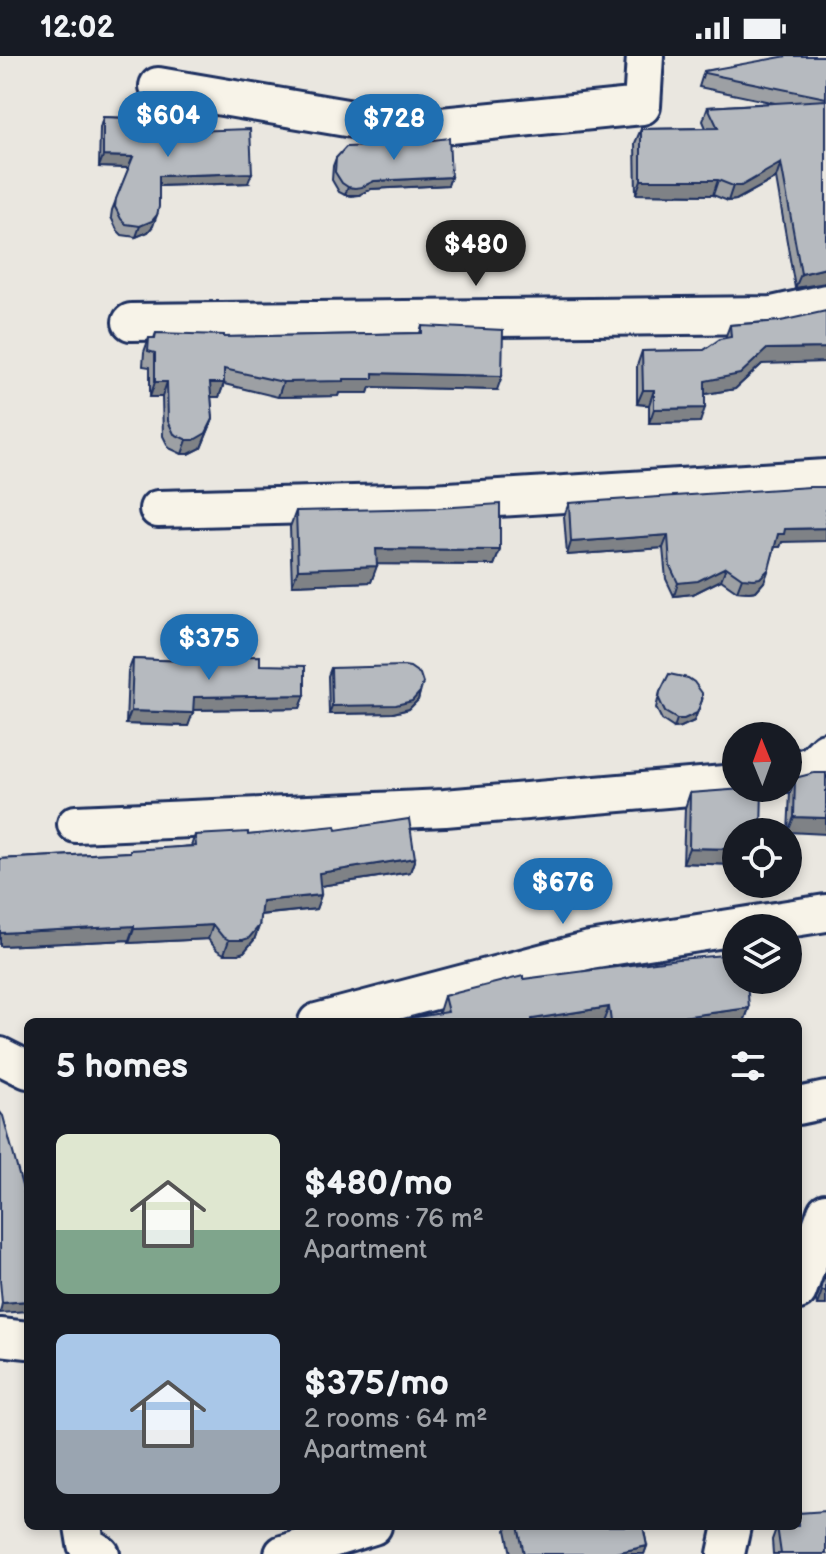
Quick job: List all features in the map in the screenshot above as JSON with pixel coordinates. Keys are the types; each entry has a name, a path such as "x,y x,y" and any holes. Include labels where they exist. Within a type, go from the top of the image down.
{"street":[{"path":"158,86 411,129 642,106 645,56"},
{"path":"131,322 772,315 826,303"},
{"path":"158,509 432,502 826,478"},
{"path":"802,768 813,764 826,751"},
{"path":"76,824 445,808 722,784"},
{"path":"332,1018 590,950 826,913"},
{"path":"0,1056 24,1068"},
{"path":"802,1105 826,1100"},
{"path":"802,1280 826,1212"},
{"path":"0,1337 24,1340"},
{"path":"84,1530 86,1544 101,1554"},
{"path":"283,1554 360,1530"},
{"path":"726,1554 731,1530"}],"building":[{"path":"787,56 826,56 826,98 704,73 704,71"},
{"path":"826,100 826,268 801,274 781,163 741,186 718,180 641,180 641,129 718,128 708,107"},
{"path":"157,101 161,132 250,129 252,173 159,176 157,215 140,226 126,224 115,207 133,157 103,156 103,117 150,119"},
{"path":"449,138 451,177 374,181 355,188 342,183 335,172 336,158 346,147 398,145 398,139 416,142"},
{"path":"826,311 826,348 767,349 740,374 705,381 705,408 654,409 654,390 643,390 642,351 704,350 720,339 731,337 730,325 781,321"},
{"path":"422,326 503,330 502,376 373,373 373,379 283,382 224,369 224,383 210,383 213,419 206,433 194,440 187,440 174,434 168,421 167,382 155,382 155,353 148,351 149,338 155,338 156,333 224,337 422,333"},
{"path":"826,487 826,528 785,529 784,534 778,534 769,569 760,578 742,578 726,567 698,581 678,583 670,566 668,535 571,542 569,503"},
{"path":"500,504 500,550 376,549 377,566 298,569 296,511"},
{"path":"260,656 260,665 305,666 305,695 194,697 193,713 131,711 133,659 209,662 209,657"},
{"path":"404,666 420,674 423,683 412,701 396,705 332,706 331,668"},
{"path":"669,674 688,678 702,693 697,713 677,719 665,712 659,699"},
{"path":"826,773 826,818 794,817 794,802 802,802 802,776"},
{"path":"722,791 722,802 762,802 761,818 722,818 722,849 689,848 690,793"},
{"path":"409,819 415,858 319,873 321,895 262,901 259,926 249,938 243,940 229,940 213,925 0,933 0,859 196,846 195,835 248,832 248,835 335,826 336,830"},
{"path":"722,955 722,994 748,994 749,1008 674,1018 610,1018 609,1007 538,1018 411,1018 448,1012 444,996 523,976 523,979"},
{"path":"0,1112 24,1193 24,1301 2,1303"},
{"path":"826,1274 826,1291 822,1291 821,1286"},
{"path":"826,1511 826,1554 781,1554 778,1530 802,1530 802,1513"},
{"path":"519,1530 644,1530 647,1546 611,1554 524,1554"}]}
